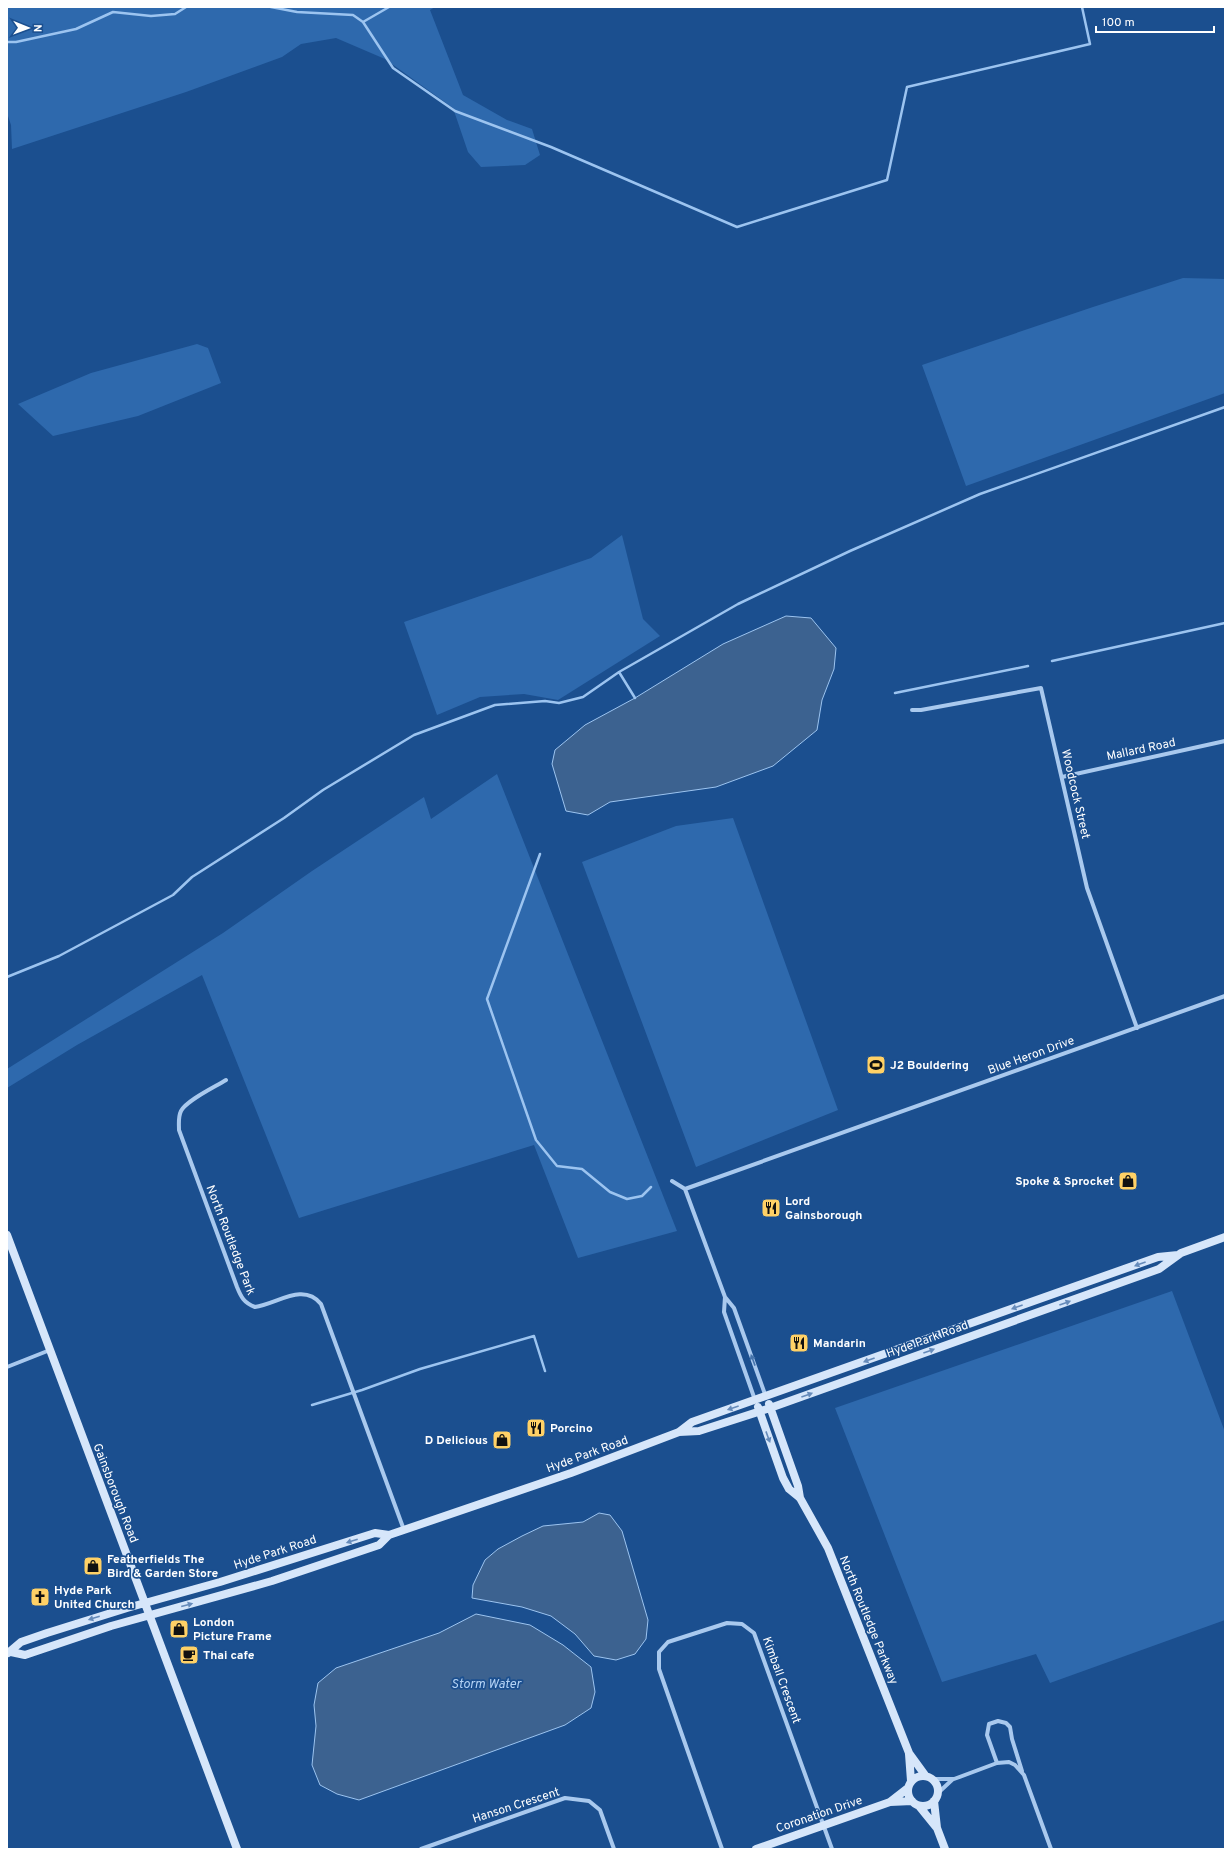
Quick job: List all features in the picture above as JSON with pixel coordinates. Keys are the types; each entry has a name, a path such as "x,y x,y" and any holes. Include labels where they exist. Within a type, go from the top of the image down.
{"main road":[{"name":"Gainsborough Road","path":"7,1235 237,1849"},
{"name":"Hyde Park Road","path":"679,1432 699,1431 770,1408 1158,1269 1178,1255 1225,1237"},
{"name":"Hyde Park Road","path":"9,1653 21,1642 145,1603 220,1582 375,1533 389,1535 404,1530 571,1473 679,1432 692,1422 1158,1257 1178,1255"},
{"name":"North Routledge Parkway","path":"766,1397 798,1486 800,1498 828,1548 909,1753 925,1775"},
{"name":"North Routledge Parkway","path":"756,1400 784,1478 789,1489 800,1498"},
{"name":"Hyde Park Road","path":"9,1653 25,1655 111,1626 257,1585 379,1545 389,1535"},
{"name":"North Routledge Parkway","path":"909,1753 909,1784"},
{"path":"937,1828 907,1793 909,1784 920,1775 925,1775 933,1779 938,1788 938,1794 934,1802 937,1828 945,1849"},
{"name":"Coronation Drive","path":"756,1849 890,1802 909,1784"},
{"name":"Coronation Drive","path":"890,1802 915,1804"},
{"path":"915,1804 927,1806 934,1802"}],"street":[{"name":"Woodcock Street","path":"912,710 921,710 1041,688 1087,888 1137,1028"},
{"name":"Mallard Road","path":"1062,777 1225,741"},
{"name":"Blue Heron Drive","path":"685,1189 1225,996"},
{"name":"North Routledge Park","path":"226,1080 189,1103 181,1110 179,1130 237,1287 243,1301 247,1305 255,1307 304,1293 316,1298 321,1304 404,1530"},
{"path":"672,1181 685,1189 725,1297 734,1308 766,1397"},
{"path":"725,1297 724,1312 756,1400"},
{"path":"7,1367 50,1350"},
{"name":"Kimball Crescent","path":"722,1849 659,1669 659,1652 668,1642 727,1623 742,1624 754,1632 832,1849"},
{"path":"997,1763 986,1730 992,1722 998,1721 1006,1723 1010,1727 1022,1772 1051,1849"},
{"path":"933,1779 954,1779 997,1763 1009,1762 1015,1765 1022,1772"},
{"path":"938,1794 954,1779"},
{"name":"Hanson Crescent","path":"422,1849 565,1798 588,1801 600,1810 614,1849"}],"shaded area":[{"path":"7,7 435,7 430,10 463,95 507,120 532,129 540,155 525,165 481,167 468,152 453,108 385,59 336,38 301,44 282,57 186,92 12,149 11,125 7,113"},
{"path":"1183,278 1225,279 1225,393 966,486 922,365"},
{"path":"197,344 208,348 221,383 138,416 53,436 18,404 91,373"},
{"path":"622,535 643,619 660,636 558,700 524,694 480,697 437,715 404,622 591,558"},
{"path":"497,774 677,1231 578,1258 534,1145 299,1218 202,975 77,1045 7,1088 7,1069 223,933 312,871 424,797 431,819"},
{"path":"733,818 838,1110 696,1167 582,862 676,826"},
{"path":"1172,1291 1225,1432 1225,1620 1050,1683 1036,1654 942,1682 835,1408"}],"water":[{"path":"786,616 811,618 836,648 834,669 822,700 817,730 773,766 716,787 610,802 588,815 566,811 552,764 555,750 585,725 635,698 723,644"},
{"path":"599,1513 610,1515 622,1531 648,1620 646,1639 635,1654 616,1660 594,1656 575,1634 551,1616 522,1607 472,1598 473,1585 485,1560 498,1549 543,1526 583,1522"},
{"name":"Storm Water","path":"476,1614 530,1625 563,1645 591,1667 595,1692 591,1708 565,1725 359,1800 337,1794 320,1785 312,1765 316,1726 314,1705 318,1683 336,1668 439,1633"}],"waterway":[{"path":"7,42 16,42 76,29 113,12 151,16 175,14 186,7"},
{"path":"271,7 297,12 353,15 363,22 393,68 455,111 551,147 737,227 887,180 907,87 1090,44 1082,7"},
{"path":"363,22 389,7"},
{"path":"7,977 59,956 173,895 192,877 284,818 323,790 414,735 495,705 545,701 559,703 583,697 619,672 738,604 850,551 980,494 1225,407"},
{"path":"1052,661 1225,623"},
{"path":"895,693 1028,666"},
{"path":"619,672 635,698"},
{"path":"540,854 487,999 536,1140 557,1166 582,1169 610,1192 627,1199 642,1196 651,1187"},
{"path":"312,1405 362,1390 420,1369 534,1336 545,1371"}],"place":[{"name":"J2 Bouldering","path":"876,1065"},
{"name":"Spoke & Sprocket","path":"1128,1181"},
{"name":"Lord Gainsborough","path":"771,1208"},
{"name":"Mandarin","path":"799,1343"},
{"name":"Porcino","path":"536,1428"},
{"name":"D Delicious","path":"502,1440"},
{"name":"Featherfields The Bird & Garden Store","path":"93,1566"},
{"name":"Hyde Park United Church","path":"40,1597"},
{"name":"London Picture Frame","path":"179,1629"},
{"name":"Thai cafe","path":"189,1655"}]}
